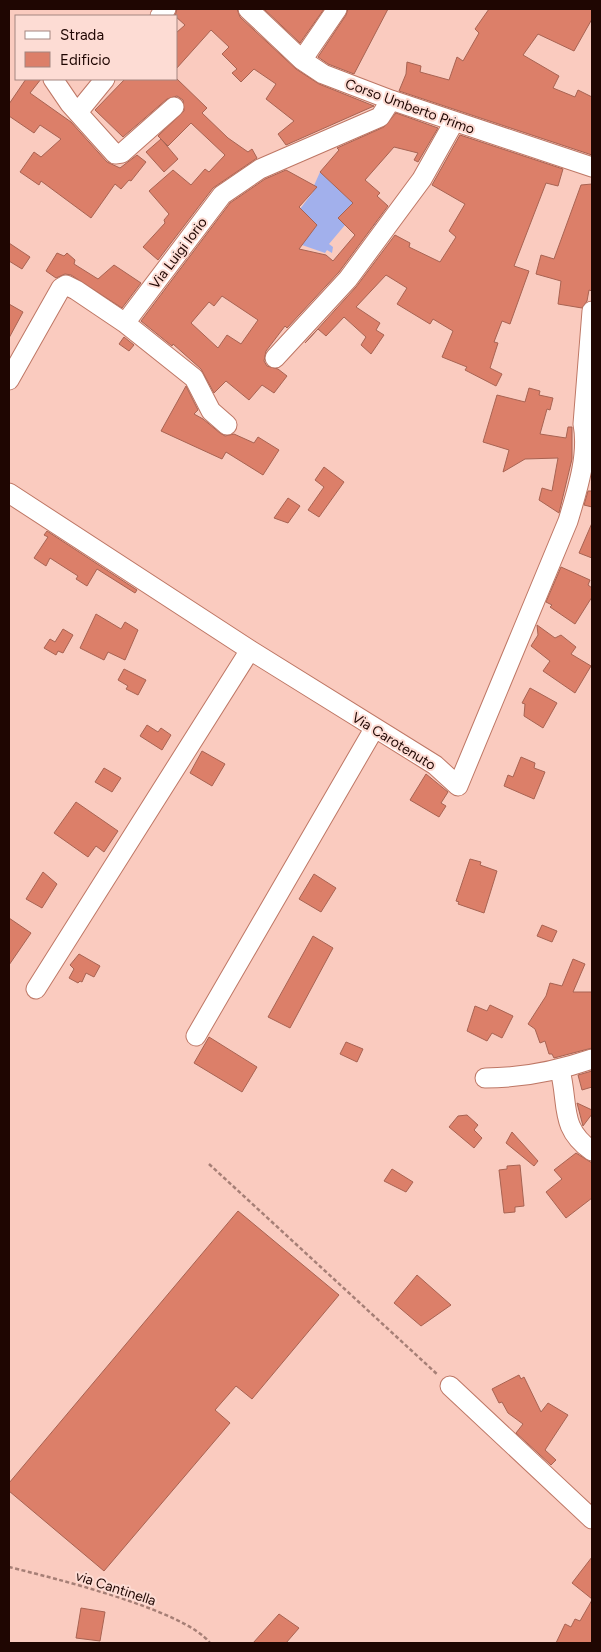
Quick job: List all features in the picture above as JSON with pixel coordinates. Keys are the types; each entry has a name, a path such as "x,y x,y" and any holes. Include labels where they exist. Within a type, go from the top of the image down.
{"street":[{"name":"Corso Umberto Primo","path":"248,9 302,60 323,74 454,122 592,167"},
{"path":"302,60 337,9"},
{"path":"54,80 78,112 115,154 122,153 174,107"},
{"path":"78,112 104,80"},
{"name":"Via Luigi Iorio","path":"125,323 222,195 260,169 380,117 391,100"},
{"path":"275,358 348,279 422,179 454,122"},
{"path":"9,380 56,293 66,286 76,290 125,323 194,378 211,411 227,425"},
{"name":"Via Carotenuto","path":"9,493 250,650 374,729 435,765 458,786 575,500 589,441 583,424 592,311"},
{"path":"36,989 250,650"},
{"path":"196,1036 374,729"},
{"path":"485,1078 512,1078 560,1070 592,1059"},
{"path":"560,1070 568,1125 576,1138 592,1151"},
{"path":"450,1386 592,1520"}],"path":[{"path":"209,1164 450,1386"},
{"name":"via Cantinella","path":"9,1566 175,1617 204,1635 210,1643"}],"shaded area":[{"path":"320,172 379,227 372,224 345,225 329,244 333,247 332,253 327,250 325,253 302,245 315,226 300,209 313,192 312,190"}],"building":[{"path":"177,9 237,9 240,17 296,69 319,84 374,106 286,145 278,134 294,121 266,99 276,84 254,69 241,82 232,73 237,69 222,54 229,47 211,30 178,67 178,31 185,25 178,19 178,15 175,15"},
{"path":"264,9 324,9 300,43"},
{"path":"348,9 388,9 354,74 328,64 318,57"},
{"path":"489,9 592,9 592,19 574,51 538,34 523,55 559,76 553,88 575,97 578,90 592,97 592,155 399,91 406,74 407,62 421,66 420,72 449,80 457,57 463,61 479,33 475,29"},
{"path":"25,80 40,80 30,93 71,122 107,162 120,168 137,155 146,162 131,181 129,180 121,189 115,184 91,218 41,181 39,185 20,172 34,152 41,157 61,139 40,125 34,133 9,116 9,104"},
{"path":"124,80 178,80 207,108 202,113 228,138 248,152 252,149 257,158 213,188 158,260 143,247 165,223 164,220 169,214 149,191 173,170 191,185 205,169 209,172 225,155 191,123 168,146 158,136 184,111 183,100 177,96 167,99 123,137 95,110"},
{"path":"396,113 438,128 418,162 414,160 418,153 394,147 365,180 380,193 377,196 388,206 339,272 287,328 285,326 266,351 264,361 267,366 278,369 287,376 274,393 262,385 249,400 226,381 214,393 201,369 173,344 172,346 141,321 230,203 265,179 286,170 317,187 299,207 317,225 299,249 326,255 333,261 355,235 338,218 353,203 320,172 339,150 337,148 384,127","holes":["222,296 258,320 241,344 227,335 218,348 191,323 209,302 214,306"]},
{"path":"460,135 563,169 558,186 546,183 514,266 529,271 510,324 502,321 494,342 498,343 490,368 502,374 496,386 465,370 467,367 442,357 453,331 433,319 430,324 397,304 407,288 386,275 356,307 380,323 376,330 384,335 371,354 361,345 366,337 344,317 326,336 318,329 305,343 356,287 395,235 410,243 409,247 440,262 456,237 449,231 465,204 432,185"},
{"path":"161,139 178,159 164,172 146,152"},
{"path":"592,184 592,291 589,290 587,301 582,308 558,304 561,281 536,274 541,255 554,259 581,185"},
{"path":"9,243 30,257 22,269 9,261"},
{"path":"57,253 64,256 67,253 75,260 74,264 98,279 114,265 141,283 122,308 71,275 65,274 56,278 46,271"},
{"path":"9,304 23,312 9,338"},
{"path":"124,337 134,345 129,351 119,344"},
{"path":"186,386 198,410 194,414 220,433 225,436 234,434 254,443 258,437 279,450 263,475 226,452 222,459 161,431"},
{"path":"529,388 540,391 539,395 553,398 550,410 547,409 540,434 566,438 568,427 572,427 572,459 559,513 539,500 542,488 552,491 558,458 525,459 503,472 509,450 483,442 497,395 525,402"},
{"path":"324,467 344,482 319,517 308,510 324,487 315,480"},
{"path":"588,491 592,491 592,507 584,505"},
{"path":"288,498 300,506 288,523 274,518"},
{"path":"592,523 592,558 579,553"},
{"path":"47,531 137,590 135,593 97,569 87,586 76,579 78,576 50,558 46,566 34,558 48,537 44,535"},
{"path":"561,567 590,580 588,585 592,588 592,597 575,624 550,607 552,605 546,602"},
{"path":"96,614 121,629 125,622 138,630 125,660 108,652 104,660 80,648"},
{"path":"537,625 555,638 561,635 576,647 571,654 591,666 575,693 543,671 550,661 531,646 538,635"},
{"path":"63,629 73,635 63,653 58,651 56,655 44,648 50,639 55,642"},
{"path":"124,669 146,680 138,695 126,689 128,686 118,680"},
{"path":"530,688 557,703 543,728 524,716 525,704 522,703"},
{"path":"147,725 158,732 161,728 171,735 162,750 140,736"},
{"path":"202,751 225,764 212,786 190,773"},
{"path":"521,757 535,763 534,768 545,772 534,799 504,786 508,775 513,777"},
{"path":"104,768 121,778 112,792 95,782"},
{"path":"426,774 448,792 441,803 446,806 439,817 410,800"},
{"path":"76,802 118,831 104,852 96,846 88,857 54,833"},
{"path":"470,859 481,862 480,865 497,871 484,913 458,904 459,902 456,901"},
{"path":"43,872 57,884 42,908 26,899"},
{"path":"314,874 336,888 321,912 299,899"},
{"path":"9,918 31,933 9,965"},
{"path":"542,925 557,931 552,942 537,936"},
{"path":"313,936 333,948 290,1028 268,1017"},
{"path":"79,954 100,966 94,977 86,973 82,982 78,983 69,978 74,969 70,965"},
{"path":"573,959 585,964 573,992 592,992 592,1048 554,1058 552,1054 549,1054 545,1041 540,1043 535,1029 528,1024 546,996 550,983 562,986"},
{"path":"490,1005 513,1016 502,1038 492,1033 487,1041 467,1031 475,1006 487,1011"},
{"path":"209,1037 257,1067 242,1092 194,1063"},
{"path":"346,1042 363,1049 357,1062 340,1054"},
{"path":"592,1071 592,1087 582,1090 578,1075"},
{"path":"577,1103 592,1110 592,1114 583,1126"},
{"path":"467,1115 478,1125 474,1130 482,1138 474,1148 449,1127 458,1116"},
{"path":"512,1132 538,1161 534,1166 506,1143"},
{"path":"576,1153 592,1163 592,1198 566,1218 546,1192 562,1179 554,1170"},
{"path":"520,1165 524,1206 515,1207 515,1212 504,1213 499,1170 507,1169 507,1166"},
{"path":"392,1169 413,1182 406,1192 384,1181"},
{"path":"238,1211 339,1295 252,1399 236,1386 215,1410 230,1423 104,1571 9,1491 9,1483"},
{"path":"417,1275 451,1305 421,1326 394,1303"},
{"path":"519,1375 521,1379 524,1377 541,1412 548,1403 568,1415 545,1450 556,1460 551,1465 516,1433 523,1424 508,1413 502,1402 499,1403 492,1389"},
{"path":"592,1557 592,1599 572,1583"},
{"path":"592,1600 592,1643 556,1643 565,1624 571,1627 575,1619 580,1621"},
{"path":"81,1608 105,1612 100,1641 76,1638"},
{"path":"279,1614 299,1628 286,1643 253,1643"}]}
